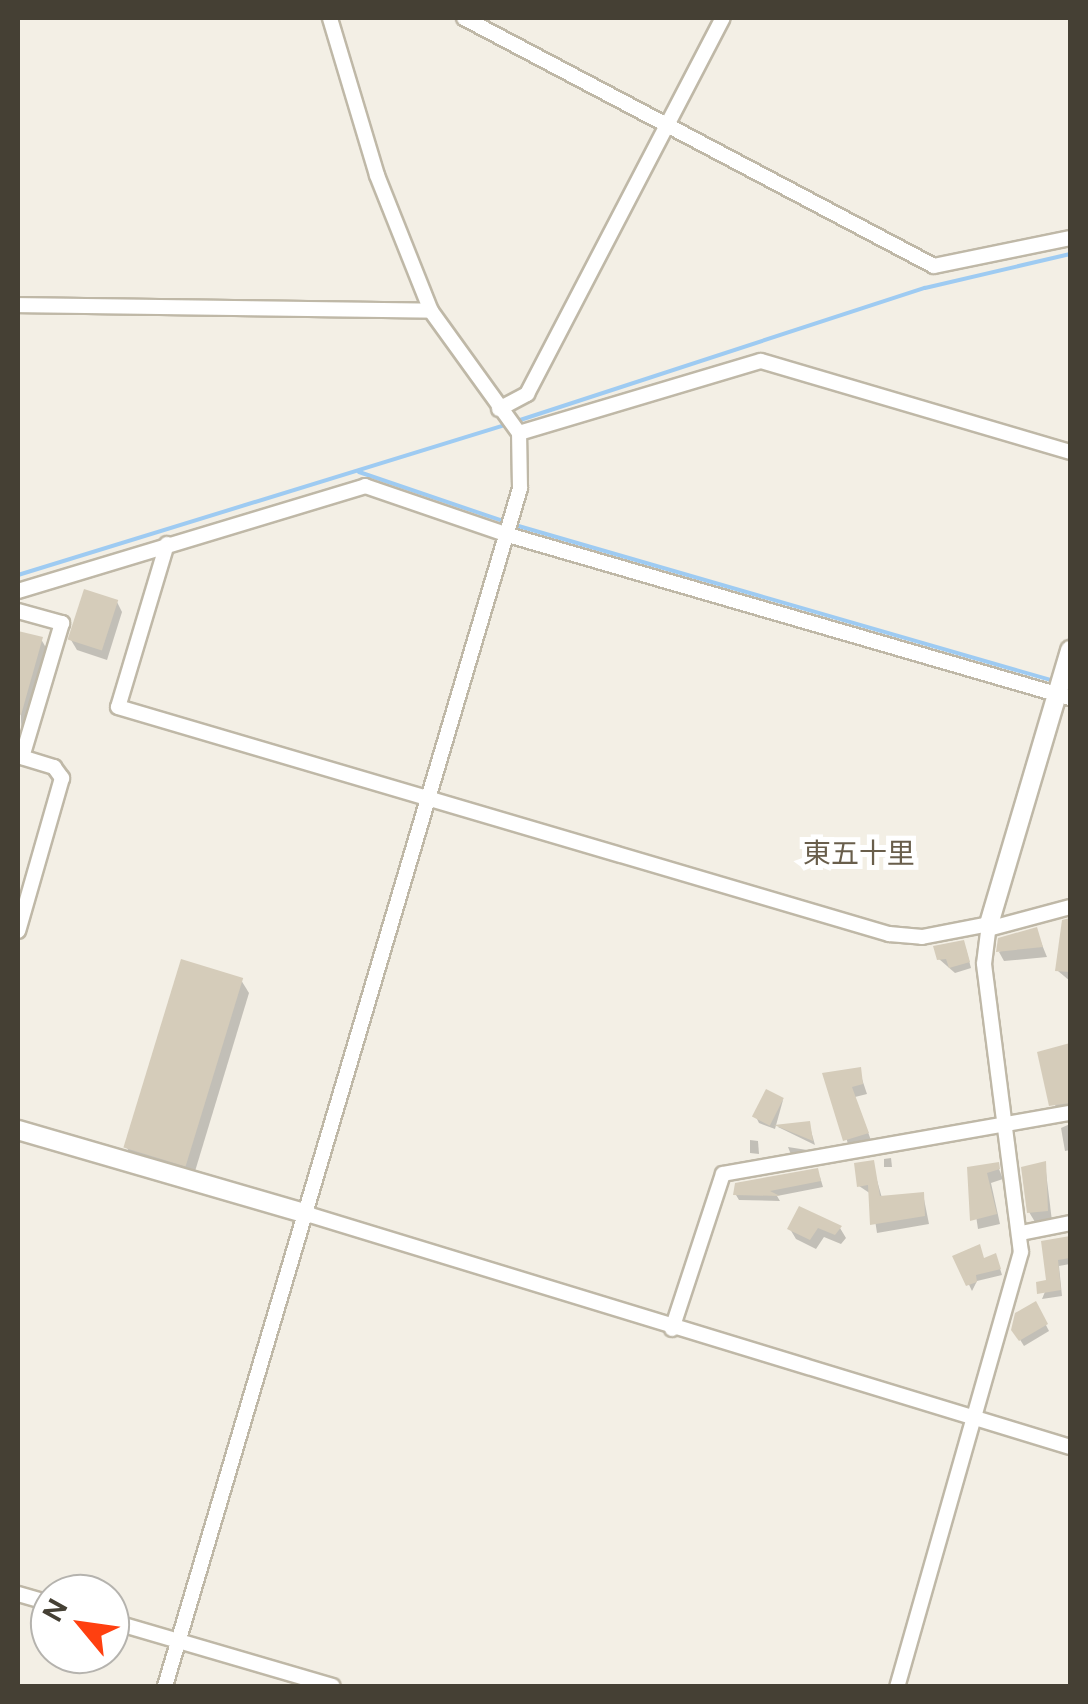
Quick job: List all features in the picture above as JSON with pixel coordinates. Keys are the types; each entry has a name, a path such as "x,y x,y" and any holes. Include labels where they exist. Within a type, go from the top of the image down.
{"street":[{"path":"165,1686 520,488 518,433 431,311 378,175 330,18"},
{"path":"464,18 934,266 1070,238"},
{"path":"499,408 527,394 722,18"},
{"path":"18,305 431,311"},
{"path":"518,433 760,361 1070,452"},
{"path":"18,591 365,486 508,535 1064,696"},
{"path":"167,544 118,708 890,934 922,937 1070,907"},
{"path":"18,610 62,623 20,756 54,768 62,778 18,931"},
{"path":"897,1686 1021,1252 984,964 988,926 1064,696 1070,650"},
{"path":"672,1329 723,1174 1070,1113"},
{"path":"18,1130 1070,1447"},
{"path":"1021,1233 1070,1223"},
{"path":"130,1627 333,1686"}],"building":[{"path":"84,589 118,600 102,651 68,639"},
{"path":"18,631 43,637 21,715 18,714"},
{"path":"1070,918 1070,972 1055,971 1062,920"},
{"path":"1037,927 1043,947 996,952 998,938"},
{"path":"964,940 970,962 949,968 946,959 937,960 933,946"},
{"path":"181,959 243,978 186,1166 123,1147"},
{"path":"1070,1043 1070,1103 1049,1106 1037,1052"},
{"path":"861,1067 863,1084 852,1087 869,1133 843,1141 822,1073"},
{"path":"766,1089 784,1098 770,1126 752,1117"},
{"path":"810,1121 813,1141 774,1125"},
{"path":"874,1160 880,1196 924,1192 925,1216 870,1225 868,1185 857,1187 854,1163"},
{"path":"1046,1161 1048,1211 1027,1213 1021,1167"},
{"path":"999,1162 1000,1169 987,1173 997,1214 970,1221 967,1167"},
{"path":"818,1168 821,1181 770,1191 780,1196 733,1195 735,1183"},
{"path":"799,1206 842,1226 835,1235 818,1228 810,1240 787,1229"},
{"path":"1070,1236 1070,1258 1058,1260 1061,1290 1037,1294 1036,1282 1046,1280 1041,1241"},
{"path":"980,1244 984,1258 996,1253 1001,1269 976,1275 977,1282 966,1286 952,1256"},
{"path":"1036,1301 1048,1324 1019,1341 1011,1330 1015,1313"}],"waterway":[{"path":"514,422 925,288 1070,254"},
{"path":"18,575 505,425"},
{"path":"359,472 506,522"},
{"path":"515,525 1054,681"}],"district":[{"name":"東五十里","path":"859,854"}]}
